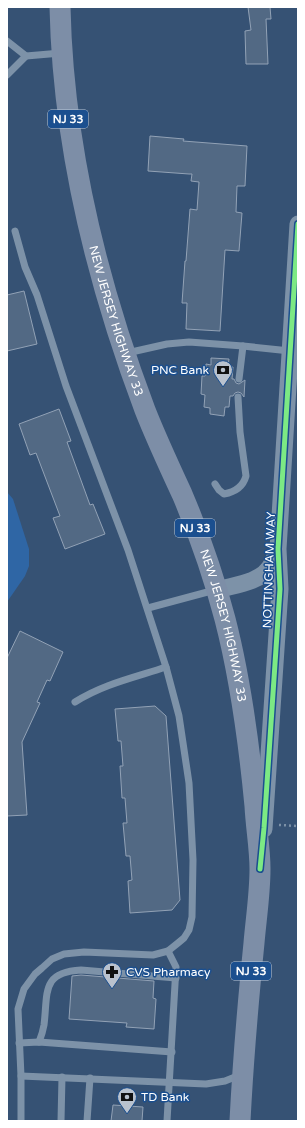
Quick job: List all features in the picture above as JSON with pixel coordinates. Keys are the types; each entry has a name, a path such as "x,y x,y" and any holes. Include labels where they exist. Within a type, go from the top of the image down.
{"main road":[{"name":"NEW JERSEY HIGHWAY 33","path":"60,7 61,53 69,123 79,186 103,287 146,413 183,496 217,590 235,662 244,709 250,756 260,868 242,1074 240,1121"}],"street":[{"name":"NOTTINGHAM WAY","path":"260,868 280,589 278,549 298,224"},
{"name":"NOTTINGHAM WAY","path":"217,590 251,581 261,576 269,569 278,549"}],"lane":[{"path":"7,41 26,56"},
{"path":"7,74 26,56 61,53"},
{"path":"15,231 25,267 37,295 66,386 128,550 166,667 179,716 189,783 192,860 192,917 189,930 184,938 168,950 153,955 84,952 64,954 52,959 35,974 24,990 18,1009 21,1076 21,1121"},
{"path":"125,354 167,344 189,342 290,351"},
{"path":"239,379 243,346"},
{"path":"215,484 224,494 231,493 240,487 246,476 240,432 238,397"},
{"path":"148,608 217,590"},
{"path":"75,702 102,687 166,667"},
{"path":"167,1121 176,978 176,967 168,950"},
{"path":"39,1042 44,1027 48,986 54,978 63,973 81,970 176,978"},
{"path":"19,1043 39,1042 172,1052"},
{"path":"21,1076 62,1076 206,1084 225,1081 242,1074"},
{"path":"61,1121 62,1076"},
{"path":"87,1121 90,1078"}],"path":[{"path":"264,823 298,826"}],"shaded area":[{"path":"7,492 13,499 29,549 29,566 25,576 7,602"}],"building":[{"path":"248,7 270,7 271,19 266,19 268,64 246,64 245,31 251,30"},
{"path":"150,136 184,139 183,141 247,146 245,186 237,186 236,212 242,213 239,251 225,250 220,331 186,329 187,303 182,303 185,261 190,209 197,210 199,182 191,181 192,174 148,171"},
{"path":"24,291 37,344 7,351 7,295"},
{"name":"PNC Bank","path":"211,358 229,359 228,367 233,367 232,379 239,384 245,380 244,397 238,392 233,396 230,396 229,407 225,407 224,416 210,414 210,408 204,407 205,395 201,394 202,376 205,376 206,364 211,365"},
{"path":"59,409 71,441 67,442 90,505 93,504 105,534 65,549 53,518 60,516 36,453 30,455 19,424"},
{"path":"20,631 63,652 50,681 47,680 37,702 40,703 22,742 27,815 7,816 7,658"},
{"path":"155,706 166,716 180,900 172,910 130,913 128,881 132,880 130,856 126,856 123,823 127,823 125,798 122,798 120,766 123,766 121,741 118,741 115,709"},
{"name":"CVS Pharmacy","path":"81,975 154,981 153,998 156,999 154,1029 126,1027 127,1023 69,1019 72,976"},
{"name":"TD Bank","path":"113,1105 143,1107 142,1121 111,1121"}],"cycle path":[{"path":"260,869 280,589 278,549 298,224"}],"place":[{"name":"PNC Bank","path":"223,387"},
{"name":"CVS Pharmacy","path":"112,989"},
{"name":"TD Bank","path":"127,1114"}]}
